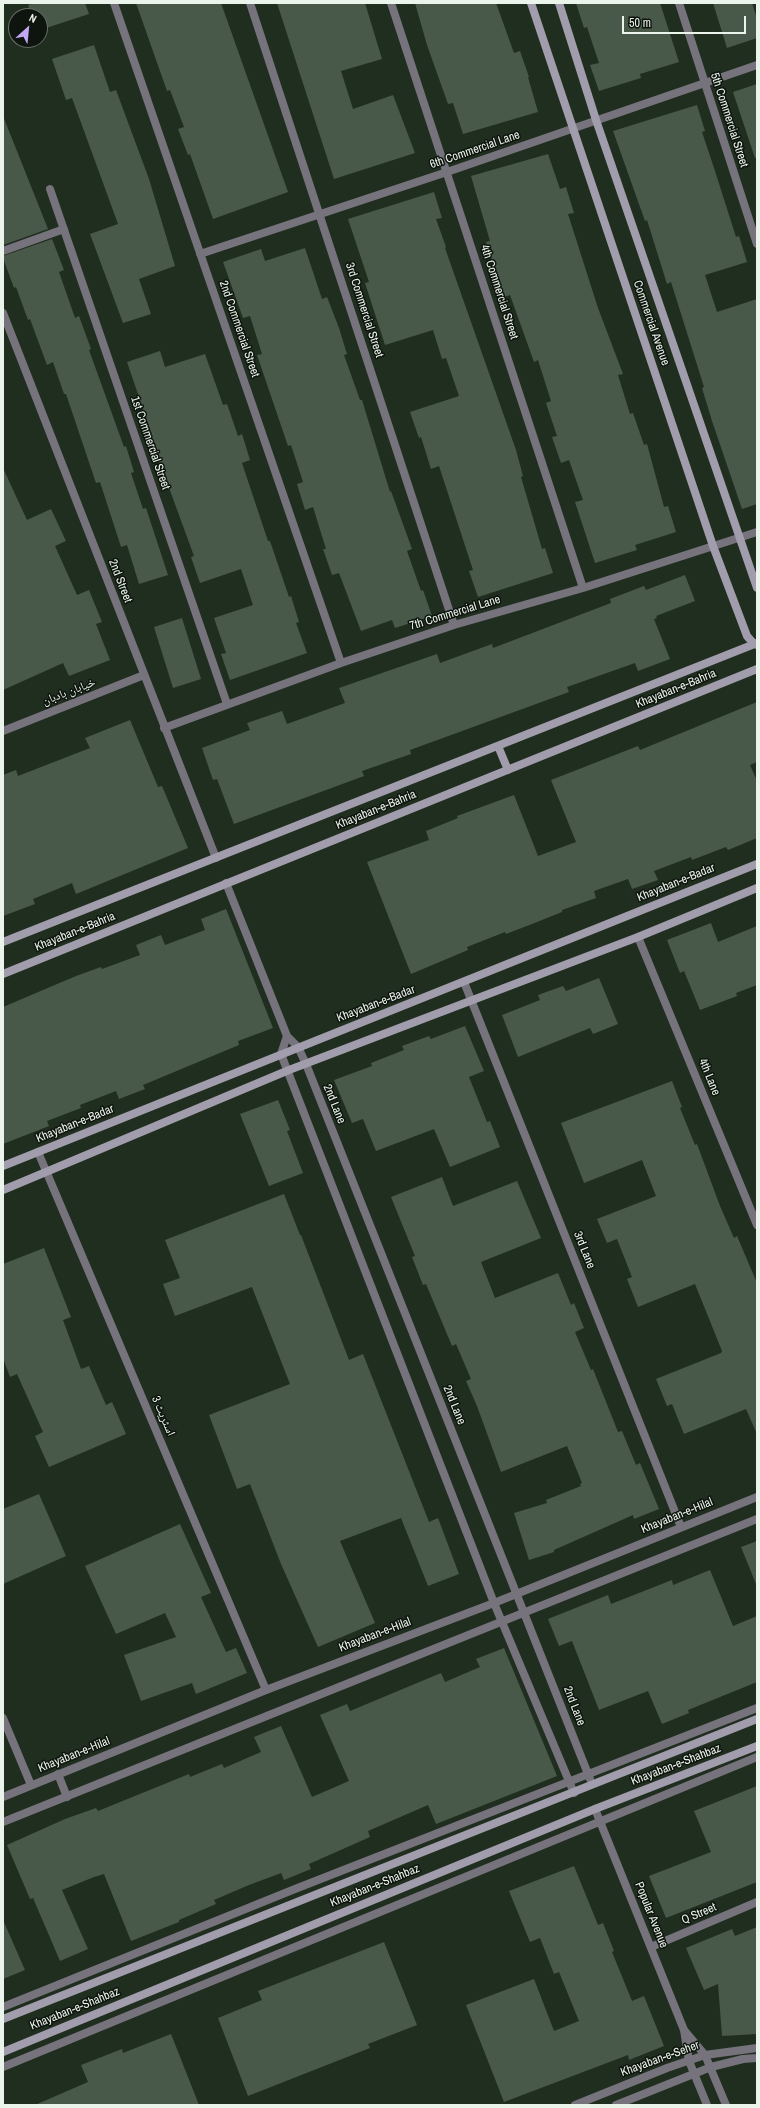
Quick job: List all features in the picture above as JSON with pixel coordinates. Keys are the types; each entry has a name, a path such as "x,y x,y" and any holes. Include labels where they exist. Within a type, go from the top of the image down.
{"main road":[{"name":"Commercial Avenue","path":"531,3 713,546 747,636 756,644"},
{"name":"Commercial Avenue","path":"559,3 596,120 757,588"},
{"name":"Khayaban-e-Bahria","path":"3,942 756,644"},
{"name":"Khayaban-e-Bahria","path":"3,974 757,669"},
{"path":"498,746 508,770"},
{"name":"Khayaban-e-Badar","path":"3,1166 757,864"},
{"path":"3,1190 47,1173 289,1070 638,937 757,888"},
{"name":"Khayaban-e-Shahbaz","path":"3,2019 592,1786 757,1719"},
{"name":"Khayaban-e-Shahbaz","path":"3,2052 595,1809 757,1746"}],"street":[{"name":"2nd Commercial Street","path":"114,3 341,663"},
{"name":"3rd Commercial Street","path":"250,3 454,625"},
{"name":"4th Commercial Street","path":"391,3 583,588"},
{"name":"5th Commercial Street","path":"679,3 757,244"},
{"name":"6th Commercial Lane","path":"200,254 447,172 757,65"},
{"name":"1st Commercial Street","path":"50,189 227,704"},
{"path":"3,251 64,229"},
{"name":"2nd Street","path":"3,313 216,858"},
{"name":"7th Commercial Lane","path":"164,728 341,663 454,625 583,588 757,532"},
{"name":"خیابان بادبان","path":"3,731 144,676"},
{"path":"226,883 287,1036 281,1054 289,1070 494,1603 574,1793"},
{"name":"4th Lane","path":"638,937 757,1225"},
{"name":"3rd Lane","path":"464,982 681,1527"},
{"name":"2nd Lane","path":"287,1036 298,1047 306,1064 517,1593 592,1786"},
{"name":"اسٹریٹ 3","path":"38,1152 266,1690"},
{"name":"Khayaban-e-Hilal","path":"3,1797 266,1690 494,1603 757,1497"},
{"path":"3,1822 503,1623 524,1613 757,1519"},
{"path":"3,2007 295,1889 570,1783 757,1708"},
{"path":"3,1718 30,1785"},
{"path":"3,2066 757,1758"},
{"path":"58,1774 67,1797"},
{"name":"Popular Avenue","path":"595,1809 684,2030 689,2061 707,2105"},
{"name":"Q Street","path":"651,1947 757,1902"},
{"name":"Popular Avenue","path":"684,2030 705,2055 726,2105"},
{"name":"Khayaban-e-Seher","path":"575,2105 667,2068 705,2055 757,2048"},
{"name":"Khayaban-e-Seher","path":"616,2105 711,2067 743,2059 757,2058"}],"building":[{"path":"35,3 85,3 89,14 48,27 48,8 29,8 28,5"},
{"path":"136,3 221,3 288,192 213,219 190,154 188,155 178,129 184,127 170,90 167,91"},
{"path":"277,3 365,3 382,59 341,71 353,109 393,95 415,153 334,179"},
{"path":"415,3 496,3 514,53 520,51 529,77 538,112 463,134 453,103 448,104 427,45"},
{"path":"576,3 660,3 679,62 640,74 641,78 599,91 590,65 599,63 587,27 584,28"},
{"path":"713,3 752,3 757,19 757,38 727,48"},
{"path":"94,45 110,92 116,90 149,179 175,266 139,279 151,314 123,323 90,234 118,224 72,98 66,100 52,59"},
{"path":"757,84 757,158 755,158 733,92"},
{"path":"697,105 705,131 702,132 736,237 739,236 747,262 705,275 717,312 757,299 757,504 742,509 712,421 702,388 704,387 671,282 667,284 647,220 645,221 613,131"},
{"path":"3,116 48,229 3,245"},
{"path":"548,154 560,189 566,187 574,213 568,214 598,308 623,374 618,375 630,414 633,413 644,445 647,444 664,507 668,506 676,532 635,545 637,550 595,563 575,502 583,500 569,460 561,463 552,437 557,436 546,403 551,401 538,360 534,362 510,295 504,297 486,242 490,241 471,176"},
{"path":"434,192 442,218 436,219 446,247 445,248 516,450 523,476 521,477 542,549 545,548 553,573 478,597 469,571 473,570 439,466 431,469 421,437 419,438 410,412 459,396 446,358 442,359 433,330 385,345 365,283 369,282 348,219"},
{"path":"52,239 64,270 59,272 75,318 79,316 91,349 89,350 124,447 126,446 134,472 131,473 143,509 146,508 168,575 139,584 127,545 121,547 100,482 96,483 66,394 64,394 53,362 47,365 30,319 28,320 16,287 14,288 3,258 3,256"},
{"path":"305,248 322,299 327,297 339,328 347,354 344,355 360,400 362,400 390,492 391,491 412,549 407,551 421,591 423,590 432,616 395,628 392,620 361,631 339,573 332,575 323,549 326,549 313,507 305,510 297,484 303,482 291,445 288,446 257,355 262,354 250,316 243,318 223,262 261,249 265,261"},
{"path":"160,351 165,367 205,354 223,405 227,404 238,436 242,434 250,460 242,463 268,541 270,541 289,597 291,596 299,622 296,623 307,653 230,680 221,654 226,653 214,618 253,605 241,569 200,583 191,557 194,556 148,430 150,429 127,362"},
{"path":"3,468 27,520 51,509 66,541 55,546 77,595 89,590 102,622 96,624 110,660 69,676 63,663 3,690"},
{"path":"685,575 695,601 656,616 657,618 654,619 670,659 638,671 635,663 567,687 569,692 410,750 411,754 362,771 364,776 234,824 217,779 213,780 202,748 250,730 247,723 282,711 287,724 345,703 339,688 437,654 440,663 492,644 493,648 611,603 610,599 644,586 646,590"},
{"path":"182,618 201,679 173,688 154,627"},
{"path":"757,702 757,762 750,765 757,781 757,838 728,850 726,847 692,860 691,857 654,871 658,880 632,889 628,879 594,891 596,898 562,910 562,912 506,934 505,932 467,947 468,950 411,974 367,862 429,840 426,831 458,818 457,816 514,795 538,856 576,842 551,780 638,746 640,750"},
{"path":"130,720 158,787 162,786 188,848 76,894 72,883 33,899 35,904 3,916 3,775 16,770 18,776 90,748 85,738"},
{"path":"226,909 273,1028 238,1041 239,1045 143,1085 145,1089 119,1099 116,1091 80,1105 81,1108 47,1121 49,1126 3,1144 3,1007 76,976 101,967 102,969 140,955 136,945 161,935 165,945 205,930 201,919"},
{"path":"711,923 718,942 757,926 757,985 736,993 737,996 700,1010 684,971 680,973 667,940"},
{"path":"599,978 618,1024 593,1034 590,1028 518,1057 502,1015 540,1000 538,995 563,986 566,991"},
{"path":"465,1026 484,1071 469,1077 487,1122 490,1121 500,1147 450,1167 434,1129 376,1151 363,1119 352,1123 334,1080 372,1066 371,1063 404,1050 402,1046 429,1036 431,1039"},
{"path":"672,1081 682,1107 680,1108 695,1145 697,1144 720,1206 734,1238 737,1236 757,1283 757,1434 746,1409 684,1434 672,1404 667,1406 656,1379 721,1353 722,1351 695,1284 638,1307 627,1279 632,1277 617,1239 607,1243 597,1219 656,1196 642,1160 584,1183 561,1123"},
{"path":"278,1100 290,1130 287,1131 303,1173 269,1186 240,1114"},
{"path":"442,1177 453,1206 517,1181 541,1238 481,1262 495,1298 558,1273 571,1305 574,1303 584,1328 575,1332 591,1370 593,1369 618,1432 622,1431 636,1465 640,1463 659,1509 634,1519 633,1515 554,1550 554,1552 529,1560 514,1513 547,1503 546,1500 581,1486 580,1484 582,1483 567,1446 501,1472 477,1406 466,1381 471,1379 456,1344 452,1346 426,1284 423,1285 412,1257 415,1256 391,1197"},
{"path":"284,1194 349,1360 363,1354 429,1522 438,1518 459,1574 428,1586 401,1518 340,1541 375,1623 318,1647 281,1564 250,1484 237,1489 209,1415 290,1384 252,1287 175,1316 163,1284 180,1278 165,1240"},
{"path":"44,1248 71,1317 63,1320 81,1369 89,1366 106,1405 112,1402 126,1434 49,1467 35,1436 43,1432 17,1374 10,1377 3,1358 3,1264"},
{"path":"39,1494 66,1556 3,1584 3,1509"},
{"path":"180,1524 211,1593 201,1597 226,1652 236,1648 247,1673 196,1694 192,1683 141,1701 124,1655 176,1637 165,1613 116,1634 85,1566"},
{"path":"757,1541 757,1584 756,1584 741,1547"},
{"path":"710,1570 733,1626 757,1616 757,1682 688,1710 689,1713 662,1724 648,1691 599,1710 572,1641 559,1646 548,1619 608,1595 611,1604 672,1580 673,1585"},
{"path":"504,1648 557,1776 436,1824 428,1805 368,1831 370,1837 309,1864 311,1869 284,1880 281,1873 249,1885 214,1900 216,1904 179,1920 179,1922 131,1941 104,1874 94,1877 62,1890 88,1949 60,1961 33,1898 30,1899 7,1845 65,1819 96,1808 98,1811 189,1774 190,1777 222,1764 224,1768 261,1752 254,1737 281,1726 312,1797 349,1781 320,1715 347,1704 350,1711 441,1673 445,1682 480,1667 476,1659"},
{"path":"757,1786 757,1882 666,1918 649,1876 711,1852 694,1811"},
{"path":"574,1866 598,1925 603,1923 614,1951 612,1952 632,2001 644,1996 664,2046 629,2060 628,2055 504,2102 466,2005 534,1979 554,2031 579,2021 559,1972 554,1974 540,1938 530,1942 509,1891"},
{"path":"3,1920 25,1970 3,1979"},
{"path":"757,1927 757,2034 722,2036 718,1984 704,1990 686,1948 732,1929 735,1936"},
{"path":"384,1942 417,2025 368,2044 370,2048 248,2096 218,2018 262,2000 258,1991"},
{"path":"171,2034 199,2105 35,2105 88,2082 81,2065 122,2049 123,2053"}]}
